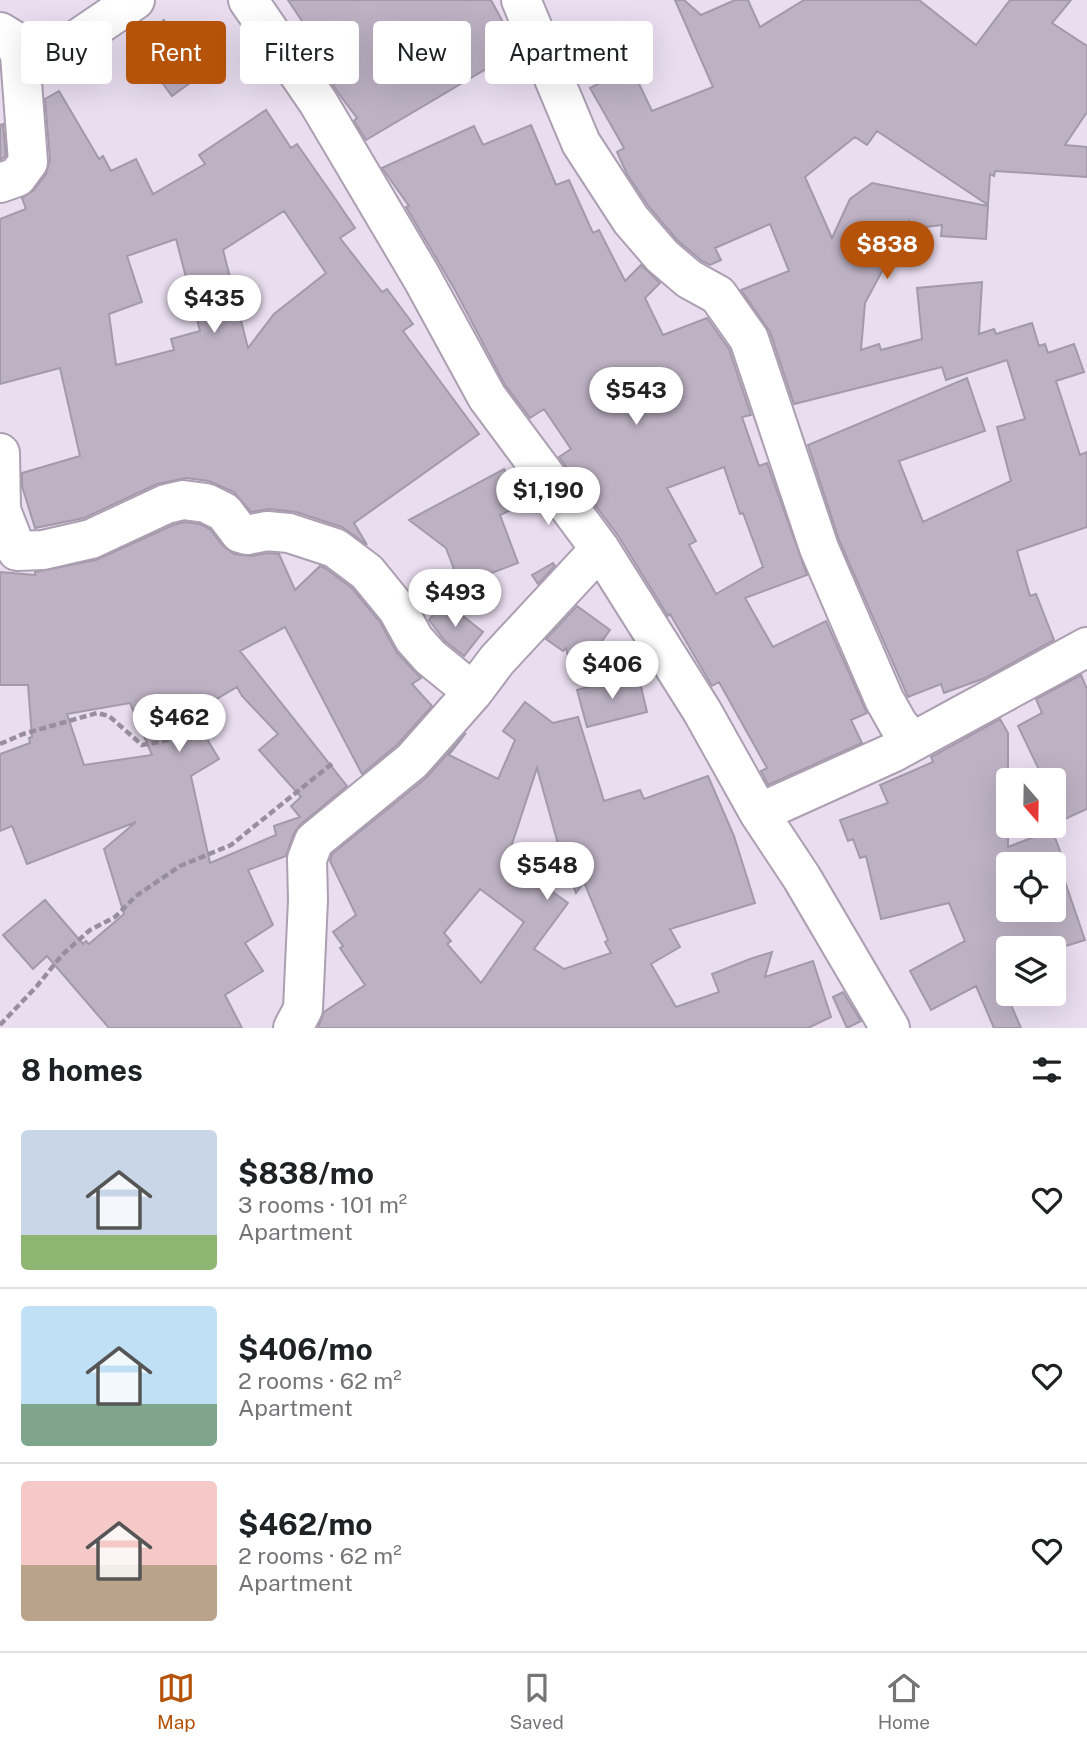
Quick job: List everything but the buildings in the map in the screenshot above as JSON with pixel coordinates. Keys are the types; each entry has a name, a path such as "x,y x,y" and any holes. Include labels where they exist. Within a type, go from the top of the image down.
{"street":[{"path":"10,43 42,56 60,51 135,0"},
{"path":"248,0 318,102 422,278 487,397 600,549 702,711 759,813 802,878 890,1028"},
{"path":"521,0 581,143 631,220 662,256 680,272 718,295 749,339 819,548 884,699 898,724 912,741"},
{"path":"0,184 17,177 29,162 10,43"},
{"path":"0,453 1,510 17,551 43,550 91,539 166,504 183,500 206,503 224,512 240,533 289,533 335,548 367,572 398,610 414,639 430,657 474,692"},
{"path":"293,1028 303,1009 307,859 314,841 412,761 474,692 498,660 600,549"},
{"path":"759,813 892,752 1087,647"}],"path":[{"path":"0,744 23,734 97,713 109,716 142,745 175,739 219,714"},
{"path":"0,1025 62,955 90,930 115,918 136,896 180,866 232,845 334,762"}]}
